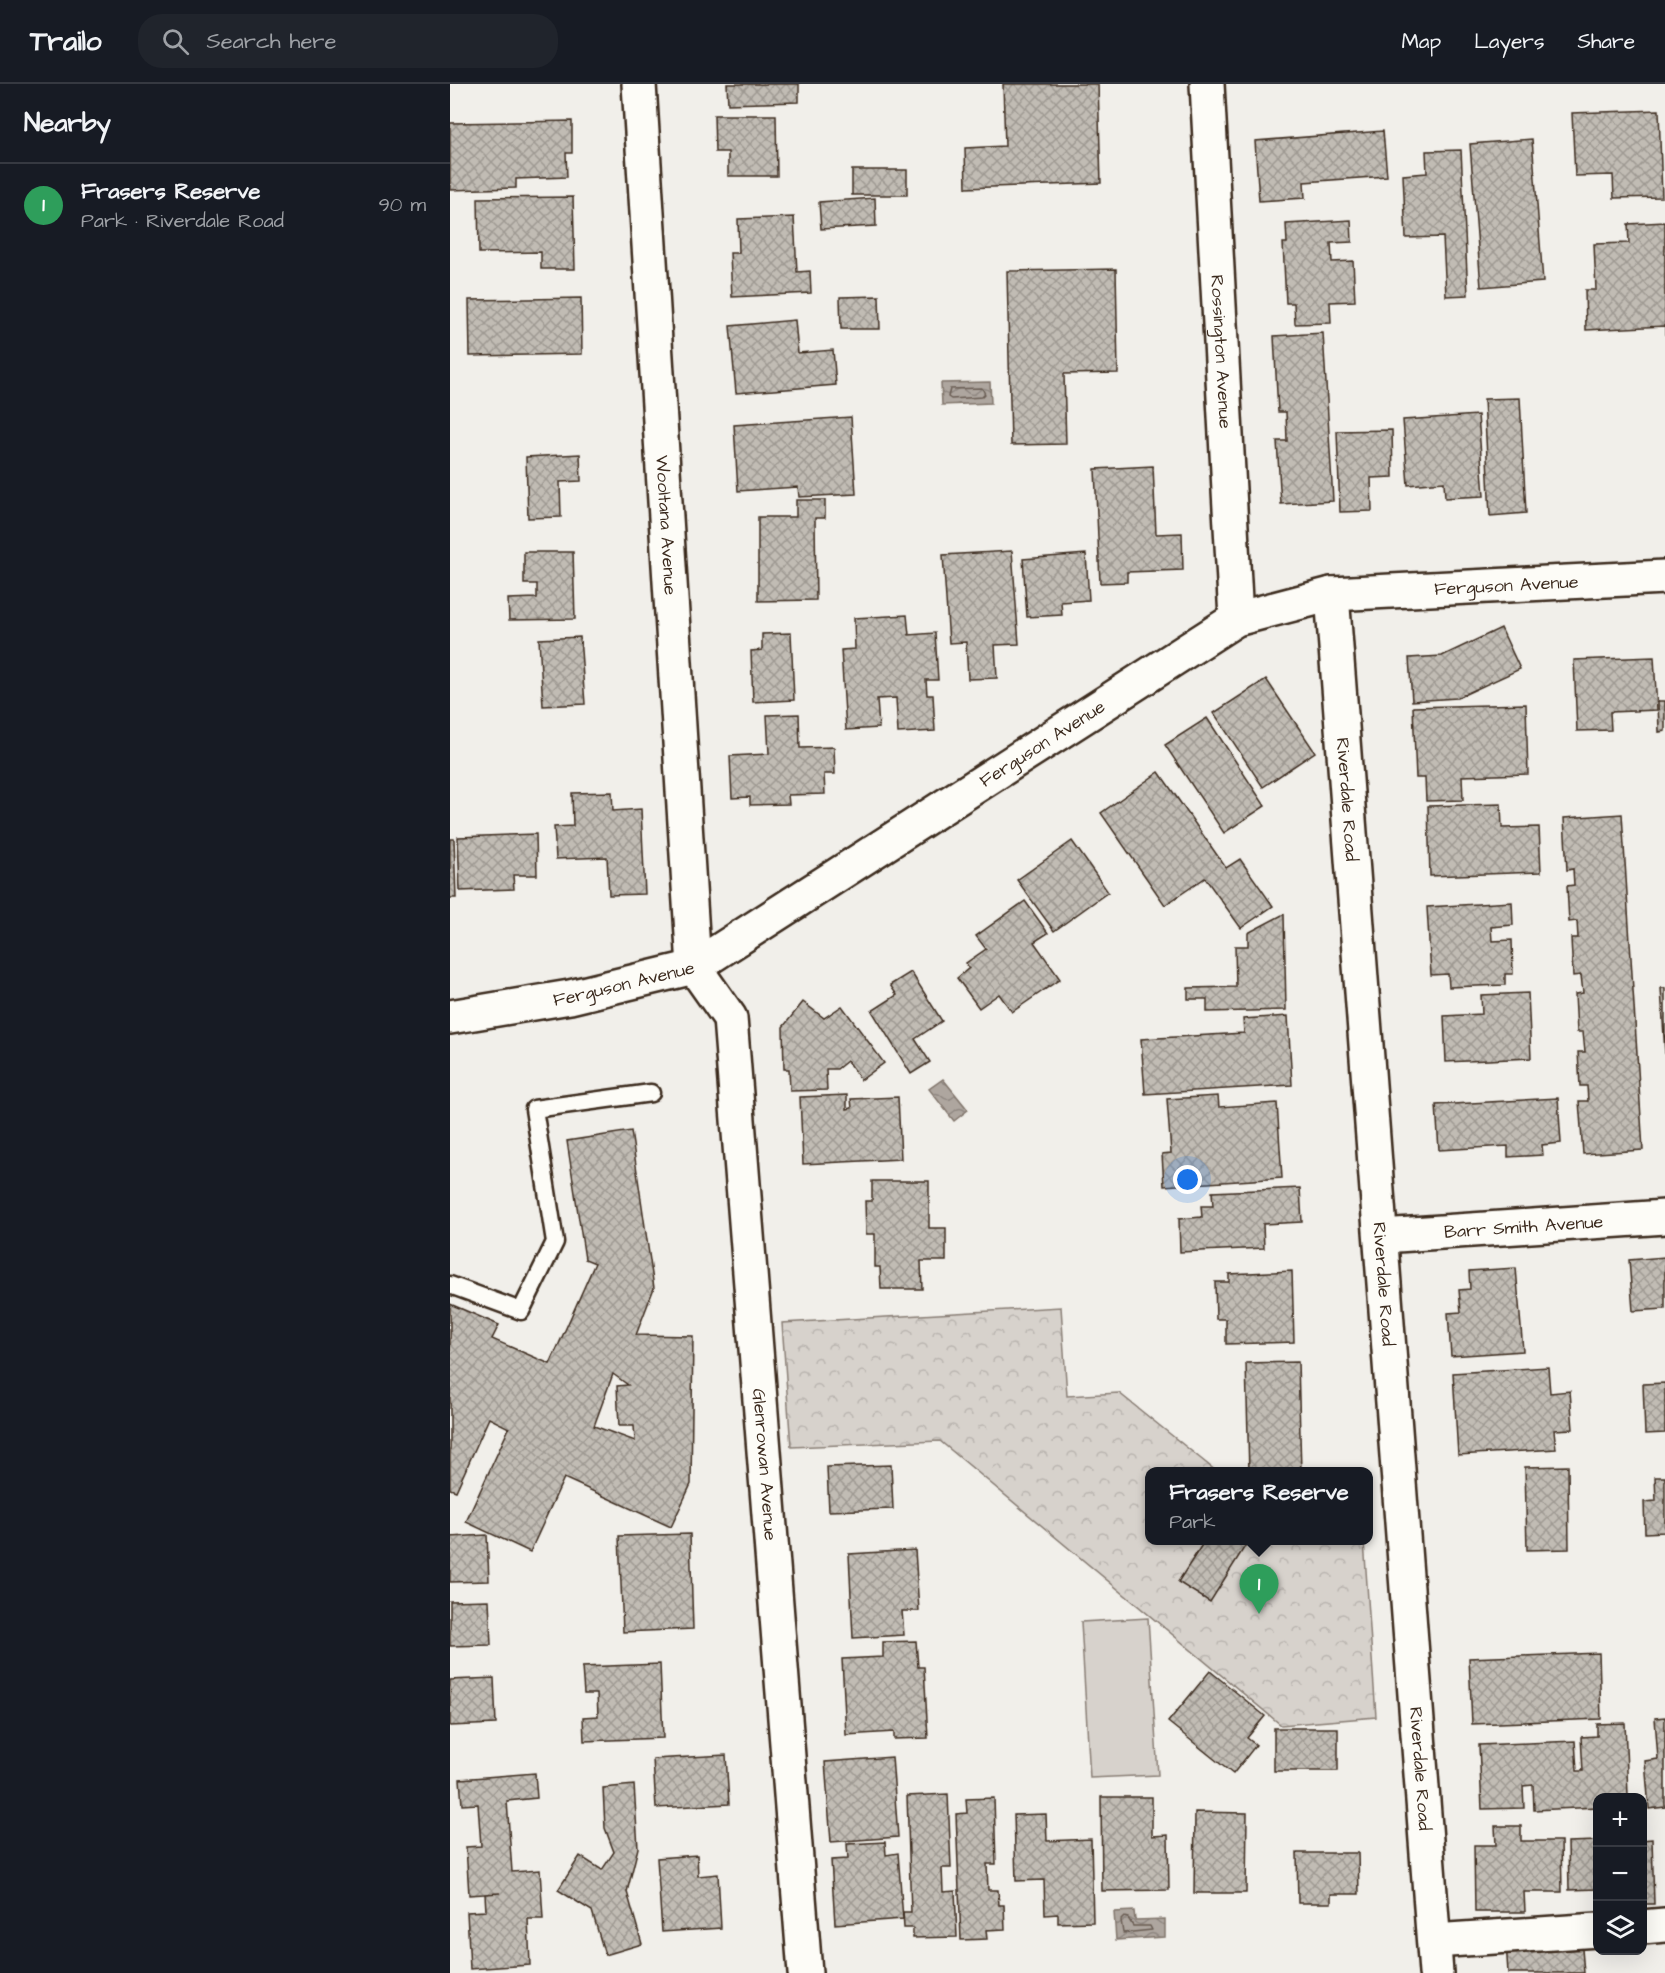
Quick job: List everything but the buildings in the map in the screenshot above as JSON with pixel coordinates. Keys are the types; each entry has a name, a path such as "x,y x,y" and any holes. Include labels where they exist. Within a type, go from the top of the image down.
{"street":[{"name":"Wooltana Avenue","path":"639,84 694,967"},
{"name":"Rossington Avenue","path":"1207,84 1236,619"},
{"name":"Ferguson Avenue","path":"450,1017 570,997 694,967 1236,619 1332,594 1665,578"},
{"name":"Riverdale Road","path":"1332,594 1436,1973"},
{"name":"Glenrowan Avenue","path":"694,967 730,1018 805,1973"},
{"name":"Barr Smith Avenue","path":"1382,1236 1665,1218"},
{"path":"1647,1927 1665,1925"},
{"path":"1434,1941 1593,1930"}],"lane":[{"path":"450,1285 521,1311 555,1242 534,1109 651,1093"}],"green space":[{"path":"1061,1307 1067,1396 1119,1393 1211,1467 1145,1467 1145,1545 1364,1545 1376,1717 1281,1725 940,1441 791,1447 782,1323"},
{"path":"1148,1618 1158,1775 1090,1778 1081,1622"}],"water":[{"path":"990,382 991,403 942,405 941,383"},
{"path":"943,1079 968,1110 954,1121 929,1089"},
{"path":"1134,1911 1135,1920 1165,1919 1165,1937 1116,1940 1114,1912"}],"place":[{"name":"Frasers Reserve","path":"1259,1614"}]}
